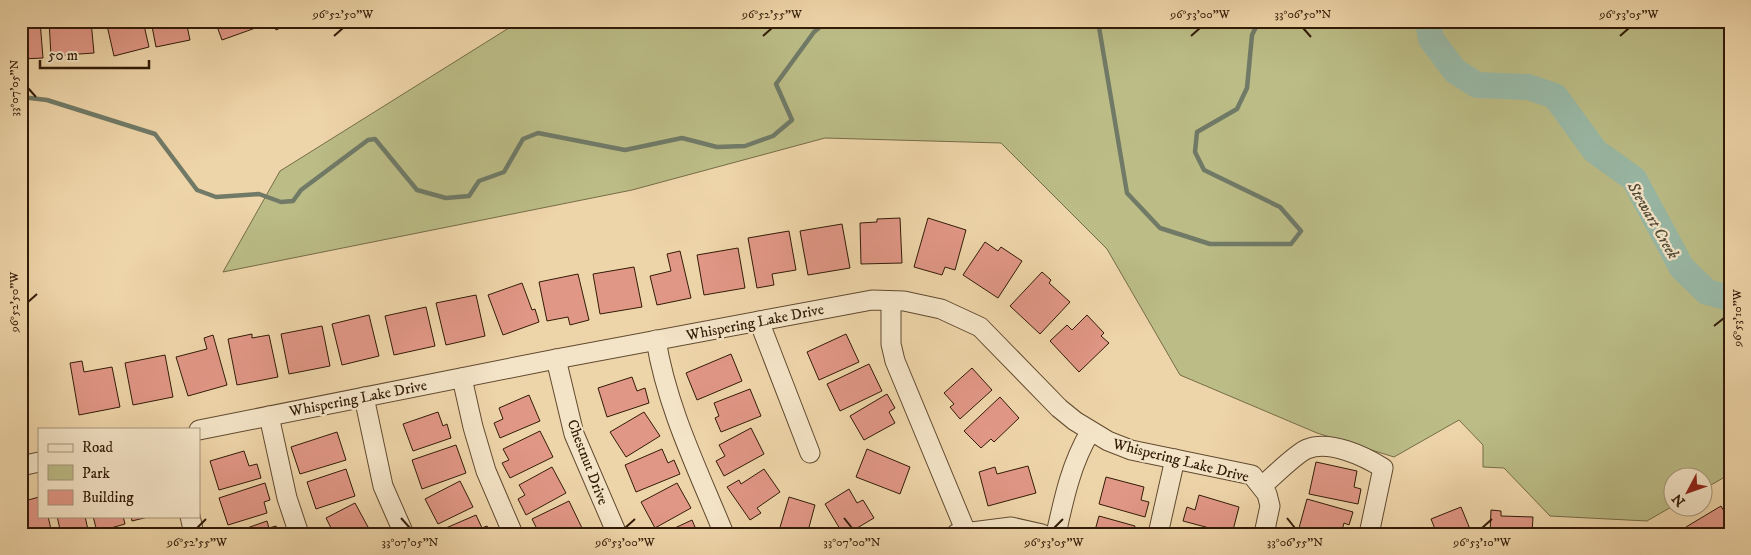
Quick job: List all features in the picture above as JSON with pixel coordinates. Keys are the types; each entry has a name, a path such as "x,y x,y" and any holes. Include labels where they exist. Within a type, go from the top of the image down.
{"street":[{"name":"Whispering Lake Drive","path":"200,430 656,340 872,300 891,301 941,309 980,327 1059,408 1090,432 1131,450 1252,475 1262,486"},
{"path":"891,301 891,344 895,361 961,533 1012,527 1042,534"},
{"path":"759,321 810,453"},
{"path":"656,340 662,376 671,402 724,534"},
{"name":"Chestnut Drive","path":"556,359 574,434 617,534"},
{"path":"462,378 473,427 486,471 513,534"},
{"path":"364,397 384,486 404,534"},
{"path":"268,416 287,498 299,534"},
{"path":"1056,534 1066,486 1078,451 1090,432"},
{"path":"1264,534 1270,506 1267,494 1262,486 1306,449 1326,446 1370,460 1383,468 1369,534"},
{"path":"1158,534 1175,459"},
{"path":"21,466 38,462"}],"green space":[{"path":"520,21 1730,21 1730,474 1714,483 1714,468 1664,468 1664,511 1647,521 1550,516 1504,468 1483,467 1483,445 1459,420 1394,457 1317,433 1180,375 1107,249 1001,143 825,138 632,190 223,272 280,171"}],"building":[{"path":"21,21 40,21 43,58 21,59"},
{"path":"49,21 91,21 94,53 51,56"},
{"path":"106,21 143,21 149,47 114,56"},
{"path":"151,21 186,21 190,40 156,47"},
{"path":"215,21 260,21 261,26 222,40"},
{"path":"272,21 296,21 276,30"},
{"path":"900,218 902,263 861,264 860,223 877,222 877,219"},
{"path":"928,218 966,230 955,270 945,267 942,275 914,267"},
{"path":"842,224 850,268 808,275 800,231"},
{"path":"789,231 796,270 772,274 774,285 757,288 748,238"},
{"path":"985,242 998,251 1001,247 1022,261 998,298 963,275"},
{"path":"738,248 745,288 704,295 697,255"},
{"path":"680,251 691,298 657,305 650,276 671,271 667,254"},
{"path":"634,267 642,307 600,314 593,274"},
{"path":"1042,272 1051,280 1049,283 1070,302 1040,334 1010,306"},
{"path":"578,274 589,320 570,325 568,317 547,321 539,282"},
{"path":"522,283 532,310 535,309 539,322 503,335 488,295"},
{"path":"476,295 485,336 446,345 436,303"},
{"path":"426,307 435,346 394,355 385,316"},
{"path":"369,315 379,356 342,365 332,324"},
{"path":"1087,315 1104,333 1101,336 1109,343 1079,372 1050,341 1067,325 1072,330"},
{"path":"322,326 330,366 289,374 281,334"},
{"path":"252,334 252,338 269,335 278,377 237,385 228,339"},
{"path":"846,334 859,362 819,380 807,352"},
{"path":"213,335 227,385 188,396 176,357 207,349 204,338"},
{"path":"731,354 742,381 697,400 686,373"},
{"path":"165,355 173,397 133,405 125,363"},
{"path":"82,361 84,372 112,367 120,407 79,415 70,363"},
{"path":"869,364 882,391 840,411 827,384"},
{"path":"972,368 992,390 960,419 950,407 954,404 944,393"},
{"path":"632,377 637,391 645,388 649,403 607,417 598,388"},
{"path":"750,389 761,416 721,432 715,418 719,416 714,403"},
{"path":"887,394 895,408 889,412 895,423 864,440 850,416"},
{"path":"529,395 540,421 500,438 494,423 503,419 499,408"},
{"path":"1000,397 1019,418 994,442 991,439 981,448 964,431"},
{"path":"438,412 443,426 447,424 451,438 413,451 403,424"},
{"path":"644,412 660,436 626,457 610,432"},
{"path":"751,428 764,454 724,476 716,461 725,456 719,445"},
{"path":"540,431 553,457 510,478 502,463 509,460 503,449"},
{"path":"337,432 346,460 300,474 291,447"},
{"path":"456,445 466,473 422,489 412,460"},
{"path":"662,449 668,463 674,460 680,474 636,492 625,465"},
{"path":"867,449 910,467 900,494 856,477"},
{"path":"244,451 249,466 257,464 261,478 219,490 210,461"},
{"path":"1316,462 1357,471 1354,487 1361,489 1358,504 1309,494"},
{"path":"1028,466 1036,493 988,506 979,472 995,467 997,474"},
{"path":"552,467 566,493 526,515 518,499 525,495 519,485"},
{"path":"346,469 355,496 316,509 307,482"},
{"path":"764,469 780,492 757,508 761,513 750,520 727,487 739,480 741,484"},
{"path":"1106,477 1144,487 1141,500 1149,502 1145,517 1099,504"},
{"path":"460,481 473,507 438,524 425,499"},
{"path":"265,483 270,500 264,502 267,513 228,525 219,498"},
{"path":"677,483 691,508 655,528 641,502"},
{"path":"849,489 857,503 863,500 874,518 847,534 843,534 825,504"},
{"path":"1199,495 1239,507 1232,534 1183,521 1187,507 1195,510"},
{"path":"38,497 38,518 48,518 52,534 22,534 21,502"},
{"path":"789,497 815,505 808,531 814,534 778,534"},
{"path":"1307,499 1353,512 1349,525 1344,523 1341,534 1321,534 1299,528"},
{"path":"569,501 582,528 570,534 532,534 538,531 532,519"},
{"path":"355,503 368,527 356,534 321,534 331,528 326,518"},
{"path":"1721,506 1730,521 1730,534 1690,534 1686,527 1701,518 1714,518 1714,510"},
{"path":"1461,507 1472,534 1437,534 1431,519"},
{"path":"1491,510 1501,511 1501,516 1533,517 1532,534 1490,534"},
{"path":"476,515 482,528 487,526 491,534 440,534 439,531"},
{"path":"1099,516 1135,526 1133,534 1094,534"},
{"path":"57,518 85,518 88,530 61,534"},
{"path":"94,518 124,518 125,524 97,532"},
{"path":"131,518 144,518 132,521"},
{"path":"692,520 698,534 662,534"},
{"path":"267,521 269,528 276,526 279,534 230,534"},
{"path":"1540,530 1581,531 1581,534 1540,534"}],"waterway":[{"path":"21,97 47,100 155,134 197,190 216,197 259,194 281,202 293,201 301,190 368,140 375,139 417,190 446,198 469,196 479,181 504,172 523,139 538,133 625,150 682,138 717,147 745,146 773,136 792,120 776,84 814,32 827,21"},
{"path":"1098,21 1127,193 1160,228 1210,244 1291,244 1301,231 1280,207 1204,170 1195,152 1197,132 1237,109 1247,88 1252,35 1259,21"},
{"name":"Stewart Creek","path":"1428,21 1431,39 1455,71 1477,85 1528,87 1555,96 1595,151 1634,179 1682,268 1707,292 1730,298"}]}
